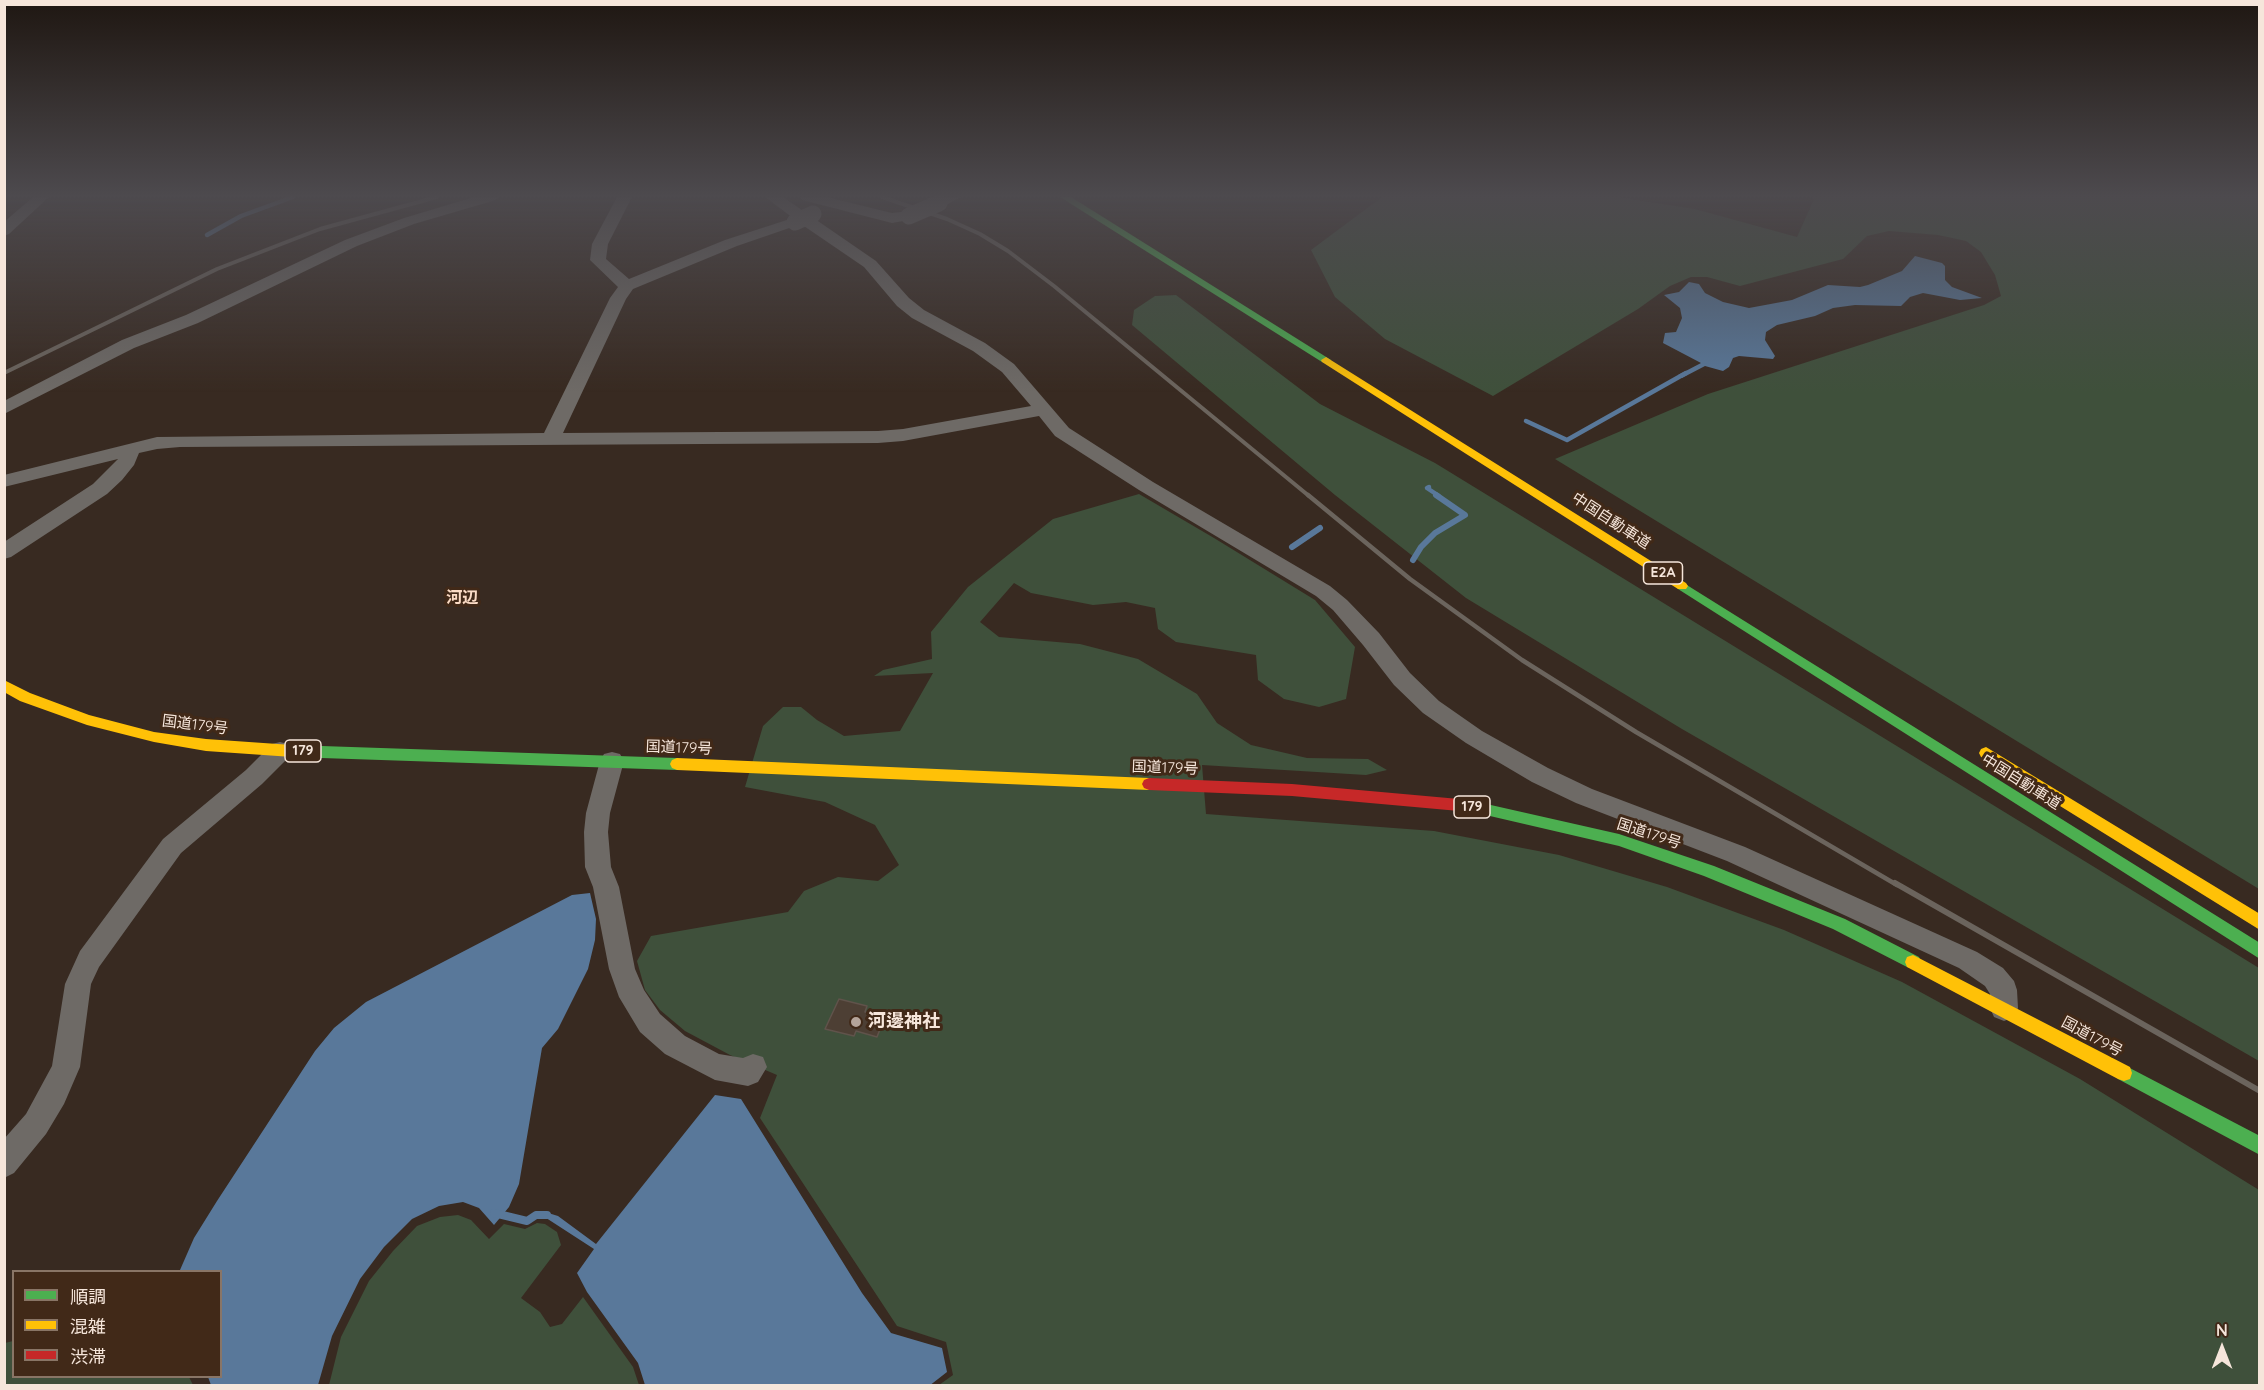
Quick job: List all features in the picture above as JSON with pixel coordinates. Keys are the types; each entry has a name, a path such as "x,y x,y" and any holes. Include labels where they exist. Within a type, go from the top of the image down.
{"highway":[{"name":"中国自動車道","path":"1168,262 1330,362 2259,952"},
{"name":"国道179号","path":"4,684 25,697 87,720 142,734 206,745 280,751 1292,790 1459,805 1537,820 1619,840 1709,871 1839,924 2004,1008 2259,1146"},
{"name":"中国自動車道","path":"1972,744 2259,923"}],"street":[{"path":"4,409 128,344 192,318 311,262"},
{"path":"600,262 627,286"},
{"path":"551,438 618,298 627,286 685,262"},
{"path":"867,262 903,302 918,314 979,347 1008,368 1062,432 1323,591 1340,605 1363,630 1402,679 1431,707 1473,737 1540,775 1584,796 1736,854 1968,960 1994,977 2004,990 2004,1008"},
{"path":"4,481 131,450 180,441 878,437 903,435 1042,410"},
{"path":"4,552 100,489 127,461 131,450"},
{"path":"4,1162 36,1124 54,1094 66,1067 78,984 89,959 172,846 254,777 280,751"},
{"path":"612,762 598,813 596,832 598,867 606,887 622,969 633,996 650,1023 675,1045 715,1067 748,1072 753,1067"}],"green space":[{"path":"1317,262 1832,262 1740,286 1707,277 1691,277 1670,286 1638,309 1493,396 1385,339 1335,297"},
{"path":"1987,262 2259,262 2259,889 1555,459 1708,394 1984,305 2001,296 1995,275"},
{"path":"1176,295 1320,404 1435,463 2259,968 2259,1061 1682,729 1466,598 1335,495 1132,325 1134,310 1155,296"},
{"path":"1139,494 1315,600 1355,647 1346,699 1319,707 1284,699 1258,680 1256,655 1176,642 1158,629 1155,608 1126,602 1093,605 1031,593 1014,583 980,622 999,637 1080,644 1138,659 1197,694 1217,723 1251,745 1307,758 1368,759 1387,770 1366,775 1202,765 1206,814 1434,831 1559,855 1667,887 1784,930 1902,982 2080,1079 2259,1190 2259,1385 939,1385 953,1375 946,1342 897,1326 760,1118 777,1075 730,1055 685,1031 660,1010 645,990 637,961 651,936 788,912 804,891 838,877 878,881 899,865 875,825 825,802 745,787 763,726 783,707 801,707 817,720 844,736 900,731 933,673 874,676 883,670 932,659 931,632 968,587 1053,519"},
{"path":"458,1215 471,1220 489,1239 504,1224 525,1229 537,1223 545,1224 557,1232 561,1245 521,1298 540,1312 550,1327 562,1324 583,1297 633,1367 639,1385 329,1385 341,1337 369,1281 417,1226 440,1217"},
{"path":"12,1341 12,1378 190,1378 193,1385 5,1385 5,1343"}],"water":[{"path":"1910,262 1942,263 1945,266 1945,280 1952,287 1982,298 1960,300 1923,293 1910,297 1901,306 1855,305 1833,308 1815,316 1777,325 1766,332 1765,340 1775,356 1773,359 1739,356 1733,358 1729,367 1723,371 1705,366 1682,378 1678,375 1701,363 1663,343 1665,333 1676,332 1682,318 1680,308 1664,295 1679,292 1689,282 1699,284 1705,293 1723,302 1749,308 1792,300 1828,285 1860,287 1902,271"},
{"path":"590,893 596,919 595,940 588,969 558,1029 542,1048 519,1184 509,1207 494,1225 479,1208 463,1202 439,1206 412,1219 384,1247 360,1279 332,1336 318,1385 211,1385 208,1378 222,1378 222,1270 180,1270 194,1238 315,1051 334,1028 366,1002 572,895"},
{"path":"715,1095 741,1099 862,1293 891,1333 942,1348 947,1372 929,1386 645,1385 638,1363 587,1292 577,1273 594,1249 540,1214 545,1212 558,1216 596,1244"}],"building":[{"name":"河邊神社","path":"839,999 867,1006 865,1012 885,1016 877,1037 856,1031 854,1036 825,1029"}],"waterway":[{"path":"1526,421 1567,440 1686,373"},
{"path":"1429,487 1427,488 1439,496"},
{"path":"1413,560 1421,547 1435,533 1465,515 1436,495"},
{"path":"1292,547 1320,528"},
{"path":"494,1213 527,1221 536,1215 547,1215"}],"railway":[{"path":"4,373 235,262"},
{"path":"1022,262 1309,496"},
{"path":"1308,495 1410,579 1522,660 1636,732 1897,885"},
{"path":"1895,883 2260,1091"}],"traffic: fast":[{"path":"1168,262 1326,360"},
{"path":"1682,586 2260,952"},
{"path":"292,751 677,764"},
{"path":"1482,809 1619,840 1709,871 1839,924 1913,962"},
{"path":"2124,1073 2260,1146"}],"traffic: slow":[{"path":"1326,360 1682,586"},
{"path":"4,685 25,697 87,720 154,737 206,745 292,751"},
{"path":"1986,753 2260,923"},
{"path":"677,764 1149,784"},
{"path":"1913,962 2124,1073"}],"traffic: jam":[{"path":"1149,784 1292,790 1482,809"}],"place":[{"name":"河邊神社","path":"856,1022"}],"district":[{"name":"河辺","path":"462,598"}]}
